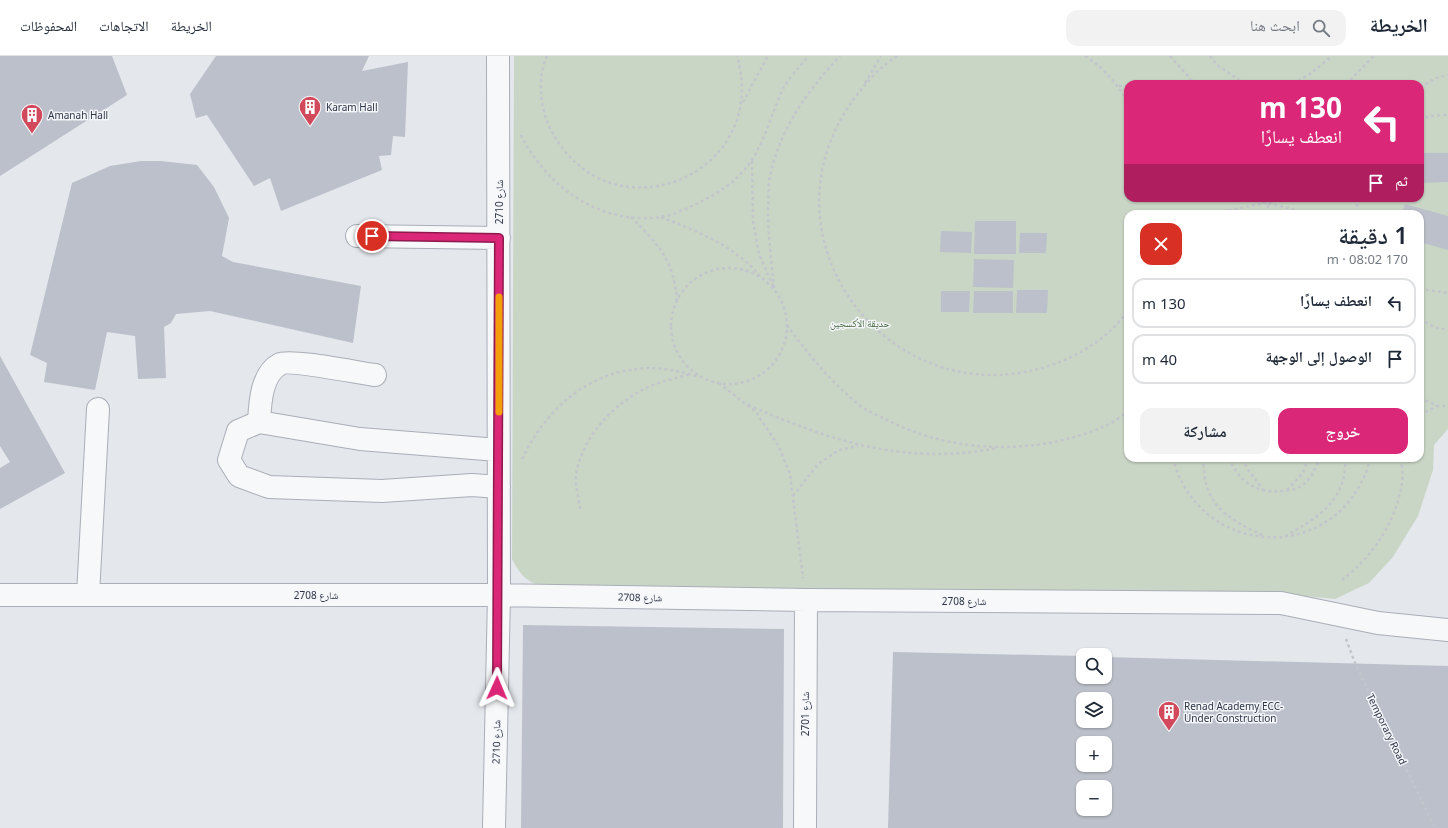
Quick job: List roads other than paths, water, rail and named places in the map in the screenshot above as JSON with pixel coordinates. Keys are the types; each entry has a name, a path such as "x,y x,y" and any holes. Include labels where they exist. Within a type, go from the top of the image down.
{"street":[{"name":"شارع 2710","path":"494,828 499,595 498,56"},
{"path":"357,236 499,238"},
{"path":"259,422 263,390 272,370 281,363 374,375"},
{"path":"88,595 98,409"},
{"path":"498,450 360,439 259,422 238,431 229,460 239,476 269,487 382,491 472,485 499,487"},
{"name":"شارع 2708","path":"0,595 499,595 806,600 1281,603 1378,623 1448,630"},
{"name":"شارع 2701","path":"805,828 806,600"}],"place":[{"name":"Karam Hall","path":"310,126"},
{"name":"Amanah Hall","path":"32,134"},
{"name":"Renad Academy ECC- Under Construction","path":"1169,732"}],"park label":[{"name":"حديقة الأكسجين","path":"860,323"}]}
